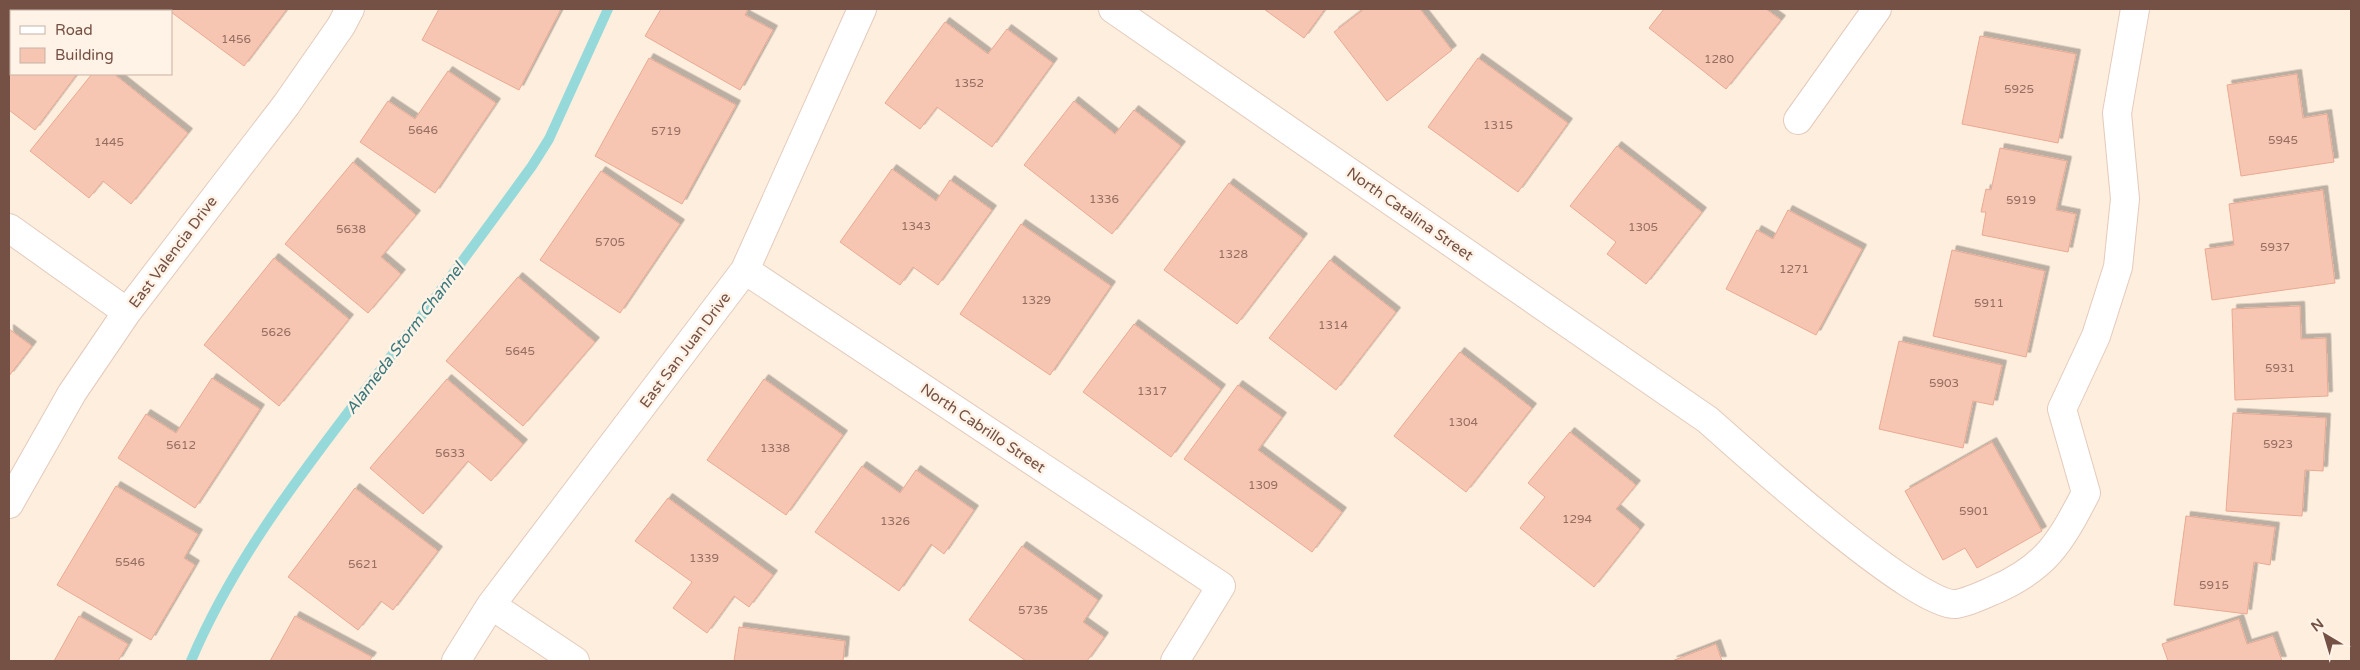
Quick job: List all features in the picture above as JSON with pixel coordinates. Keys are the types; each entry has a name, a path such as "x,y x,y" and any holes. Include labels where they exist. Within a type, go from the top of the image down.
{"street":[{"name":"East Valencia Drive","path":"9,504 72,393 127,312 286,105 341,26 350,9"},
{"name":"East San Juan Drive","path":"456,661 491,605 745,270 862,9"},
{"name":"North Catalina Street","path":"1112,9 1708,420 1781,486 1869,554 1922,591 1955,604 1979,597 2009,584 2036,567 2064,535 2086,493 2062,409 2096,336 2118,267 2125,199 2118,113 2136,9"},
{"path":"1798,120 1877,9"},
{"path":"9,228 127,312"},
{"name":"North Cabrillo Street","path":"745,270 1221,586 1175,661"},
{"path":"491,605 575,661"}],"building":[{"path":"9,9 39,9 41,10 10,10 10,75 76,75 35,130 9,110"},
{"path":"167,9 287,9 244,66 172,13 172,10"},
{"path":"439,9 561,9 519,90 422,40"},
{"path":"661,9 748,9 745,15 773,30 740,90 645,36"},
{"path":"1264,9 1325,9 1304,38"},
{"path":"1364,9 1420,9 1452,50 1387,101 1334,32"},
{"path":"1664,9 1766,9 1781,20 1726,89 1649,28"},
{"path":"945,22 988,54 1007,29 1053,63 992,147 937,107 920,129 885,103"},
{"path":"1980,36 2076,54 2058,143 1962,124"},
{"path":"649,58 736,105 682,204 595,156"},
{"path":"1478,58 1568,123 1518,192 1428,127"},
{"path":"448,71 496,103 435,193 360,142 388,101 415,119"},
{"path":"2297,74 2303,118 2327,114 2334,162 2241,176 2227,85"},
{"path":"91,75 115,75 188,133 131,204 103,181 89,198 30,151"},
{"path":"1074,101 1115,134 1134,110 1181,146 1112,234 1024,165"},
{"path":"1617,146 1702,212 1646,284 1607,254 1616,242 1570,206"},
{"path":"2000,148 2067,161 2056,210 2076,214 2068,252 1982,235 1986,212 1981,212 1986,189 1991,190"},
{"path":"353,162 416,215 381,257 401,274 368,313 285,244"},
{"path":"892,169 936,201 950,180 992,210 938,285 913,267 900,285 840,242"},
{"path":"601,171 680,224 620,313 540,260"},
{"path":"1229,183 1303,238 1237,324 1164,270"},
{"path":"2323,190 2335,283 2212,300 2205,249 2234,245 2229,204"},
{"path":"1788,210 1862,249 1816,335 1726,289 1757,230 1773,239"},
{"path":"1021,224 1111,286 1050,375 960,314"},
{"path":"1952,250 2045,271 2026,357 1933,336"},
{"path":"274,258 349,319 279,406 204,345"},
{"path":"1330,260 1396,312 1336,390 1269,338"},
{"path":"518,277 595,342 523,426 446,361"},
{"path":"2300,306 2301,339 2326,338 2328,396 2235,400 2232,309"},
{"path":"1134,324 1221,389 1171,457 1083,392"},
{"path":"9,329 32,346 9,376"},
{"path":"1899,341 2002,365 1993,405 1973,401 1963,448 1879,429"},
{"path":"1460,352 1532,408 1466,492 1394,436"},
{"path":"212,378 260,409 195,508 118,458 146,414 176,433"},
{"path":"447,379 523,444 491,481 468,461 423,514 370,468"},
{"path":"764,379 843,435 786,515 707,460"},
{"path":"1238,385 1282,417 1258,450 1342,512 1312,552 1184,459"},
{"path":"2233,413 2326,418 2323,471 2305,470 2302,516 2226,511"},
{"path":"1570,432 1636,485 1616,509 1640,529 1594,587 1520,528 1545,497 1528,483"},
{"path":"1992,442 2042,531 1977,568 1965,548 1943,560 1905,491"},
{"path":"862,466 900,493 916,470 974,510 944,554 931,544 899,591 815,532"},
{"path":"116,486 198,534 184,558 195,565 151,640 57,585"},
{"path":"355,488 438,551 393,610 381,601 358,630 288,577"},
{"path":"668,498 773,575 749,607 734,596 707,633 673,608 692,582 635,541"},
{"path":"2186,516 2275,527 2270,565 2254,562 2247,614 2174,605"},
{"path":"1022,546 1098,600 1083,622 1104,637 1087,661 1026,661 969,620"},
{"path":"79,616 128,644 118,661 54,661"},
{"path":"295,616 372,657 369,661 270,661"},
{"path":"2239,619 2247,644 2273,636 2282,661 2168,661 2162,644"},
{"path":"739,627 845,641 843,661 734,661"},
{"path":"1716,644 1722,661 1672,661"}],"waterway":[{"name":"Alameda Storm Channel","path":"191,661 226,589 246,555 290,490 532,166 549,139 608,9"}]}
